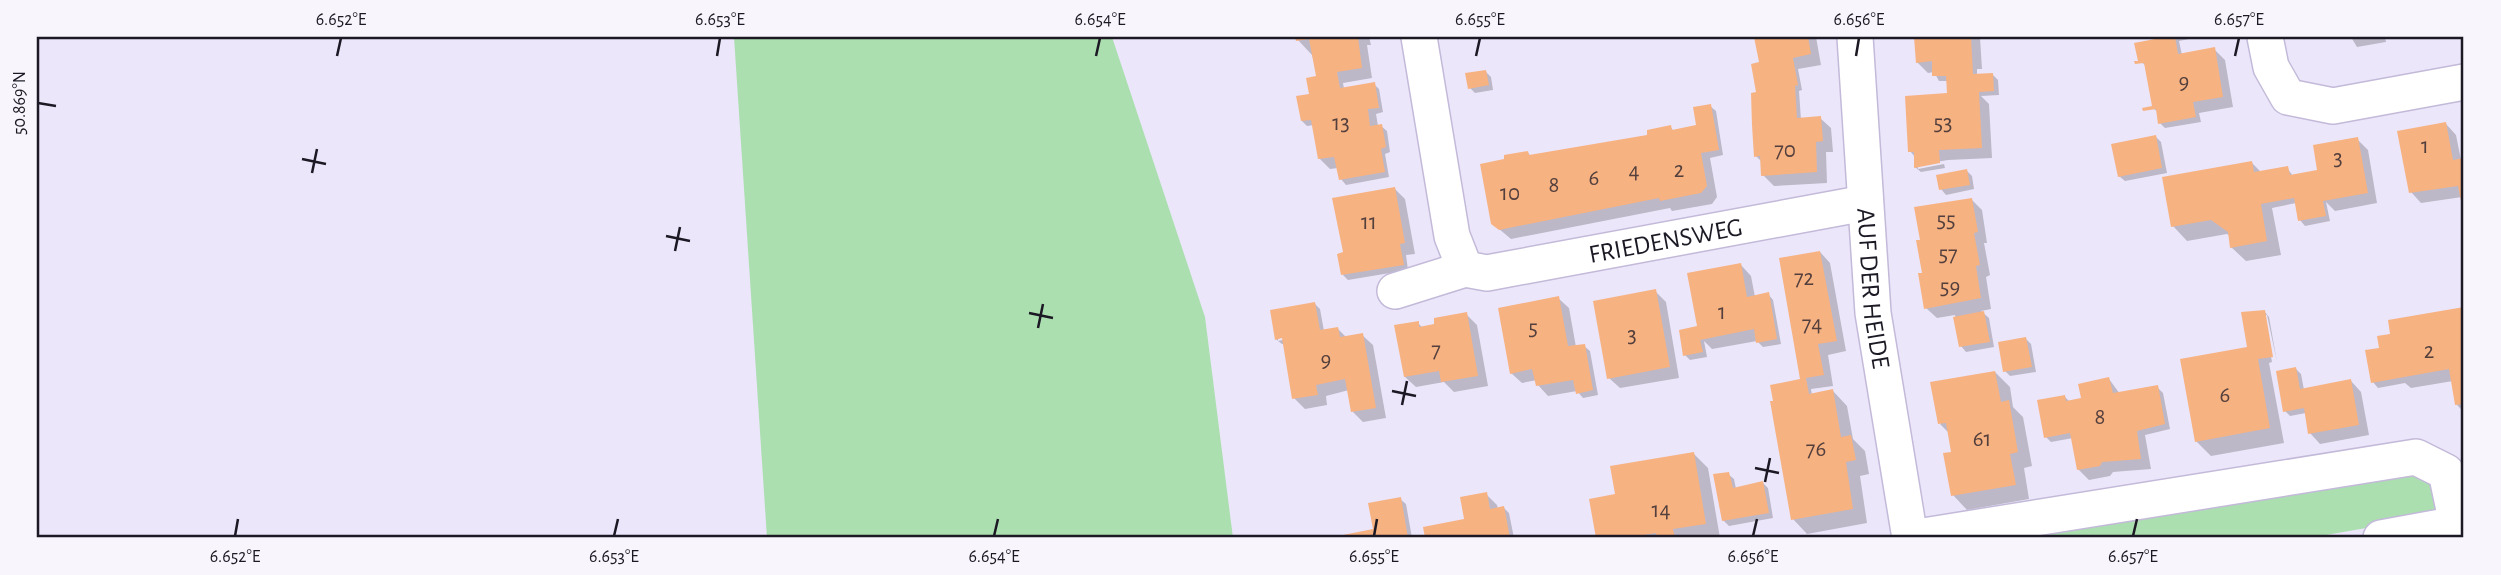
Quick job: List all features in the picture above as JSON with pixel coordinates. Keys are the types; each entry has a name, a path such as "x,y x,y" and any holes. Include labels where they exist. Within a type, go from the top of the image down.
{"street":[{"path":"1419,37 1452,236 1465,269"},
{"name":"AUF DER HEIDE","path":"1855,37 1873,313 1911,538"},
{"path":"2265,37 2271,67 2288,97 2333,106 2464,82"},
{"name":"FRIEDENSWEG","path":"1395,291 1465,269 1487,273 1865,202"},
{"path":"1911,538 2416,457 2446,472 2461,527 2381,538"}],"green space":[{"path":"734,37 1112,37 1205,317 1233,538 767,538"},
{"path":"2403,469 2434,485 2439,506 2429,517 2309,538 2013,538"}],"building":[{"path":"1295,37 1358,37 1362,68 1337,72 1340,88 1375,82 1379,108 1368,109 1370,126 1382,124 1386,147 1381,149 1385,172 1339,180 1334,157 1318,159 1311,120 1301,121 1296,96 1309,94 1306,78 1316,76 1309,39 1296,41"},
{"path":"1754,37 1808,37 1811,54 1793,58 1798,85 1795,86 1797,118 1821,116 1823,141 1816,142 1817,172 1761,176 1760,156 1754,157 1752,125 1751,93 1756,92 1751,64 1759,62"},
{"path":"1914,37 1971,37 1973,74 1993,73 1994,91 1979,92 1982,148 1939,150 1940,163 1914,168 1914,152 1908,152 1905,96 1947,93 1946,76 1932,76 1932,61 1916,63"},
{"path":"2155,37 2175,37 2178,54 2215,47 2223,97 2193,102 2196,117 2158,124 2156,109 2143,111 2142,108 2152,106 2144,63 2135,64 2134,61 2138,61 2134,43"},
{"path":"1486,70 1489,85 1468,89 1465,73"},
{"path":"1711,104 1719,150 1701,153 1707,186 1701,193 1660,201 1659,198 1499,230 1491,224 1480,164 1504,159 1504,155 1528,151 1529,155 1647,135 1647,130 1671,125 1672,130 1696,125 1693,107"},
{"path":"2446,122 2453,160 2464,158 2464,206 2458,186 2409,193 2397,131"},
{"path":"2156,135 2162,168 2118,177 2111,144"},
{"path":"2358,137 2368,193 2323,201 2326,216 2298,221 2294,198 2261,204 2267,241 2230,248 2228,232 2211,220 2171,227 2162,177 2252,161 2254,172 2288,166 2290,175 2317,170 2313,145"},
{"path":"1967,169 1970,185 1939,190 1936,175"},
{"path":"1395,187 1405,243 1400,244 1404,265 1341,275 1337,254 1343,252 1332,198"},
{"path":"1972,198 1978,232 1974,233 1980,265 1976,266 1981,298 1924,309 1918,273 1922,273 1916,240 1920,240 1914,207"},
{"path":"1820,251 1837,341 1818,344 1824,375 1806,378 1809,394 1833,389 1841,437 1851,435 1856,460 1846,462 1853,509 1791,520 1770,401 1773,401 1770,385 1800,379 1779,258"},
{"path":"1741,263 1747,297 1769,292 1777,339 1756,343 1754,329 1700,340 1703,352 1683,356 1679,330 1697,326 1687,273"},
{"path":"1656,289 1670,367 1607,379 1593,301"},
{"path":"1559,296 1568,346 1585,344 1593,390 1576,394 1573,380 1536,386 1532,369 1510,374 1498,308"},
{"path":"1315,302 1320,330 1338,327 1340,337 1363,333 1376,408 1351,412 1345,379 1316,385 1318,395 1292,399 1282,338 1275,340 1270,310"},
{"path":"2464,307 2464,404 2455,405 2449,369 2371,383 2365,350 2379,348 2377,336 2390,334 2388,320"},
{"path":"2265,310 2273,357 2258,359 2270,428 2195,442 2180,359 2247,347 2241,312"},
{"path":"1984,311 1990,342 1959,347 1953,317"},
{"path":"1467,312 1478,376 1441,382 1439,371 1404,377 1394,325 1419,321 1419,327 1434,324 1434,318"},
{"path":"2026,337 2032,367 2003,372 1998,342"},
{"path":"2296,367 2300,389 2351,379 2359,425 2308,434 2304,408 2283,412 2276,371"},
{"path":"1995,371 2001,402 2009,400 2018,452 2010,454 2016,485 1951,496 1943,453 1951,452 1946,423 1938,424 1930,382"},
{"path":"2109,377 2113,393 2158,385 2165,424 2137,431 2141,459 2102,462 2100,466 2077,470 2070,433 2044,438 2037,400 2065,395 2066,401 2081,398 2078,384"},
{"path":"1694,452 1706,524 1673,529 1675,538 1657,538 1656,533 1624,538 1596,538 1589,499 1615,494 1610,466"},
{"path":"1729,472 1733,488 1763,481 1769,513 1722,521 1713,474"},
{"path":"1487,492 1490,509 1504,506 1510,538 1425,538 1423,527 1464,519 1460,497"},
{"path":"1401,497 1408,538 1328,538 1373,529 1368,503"}]}
